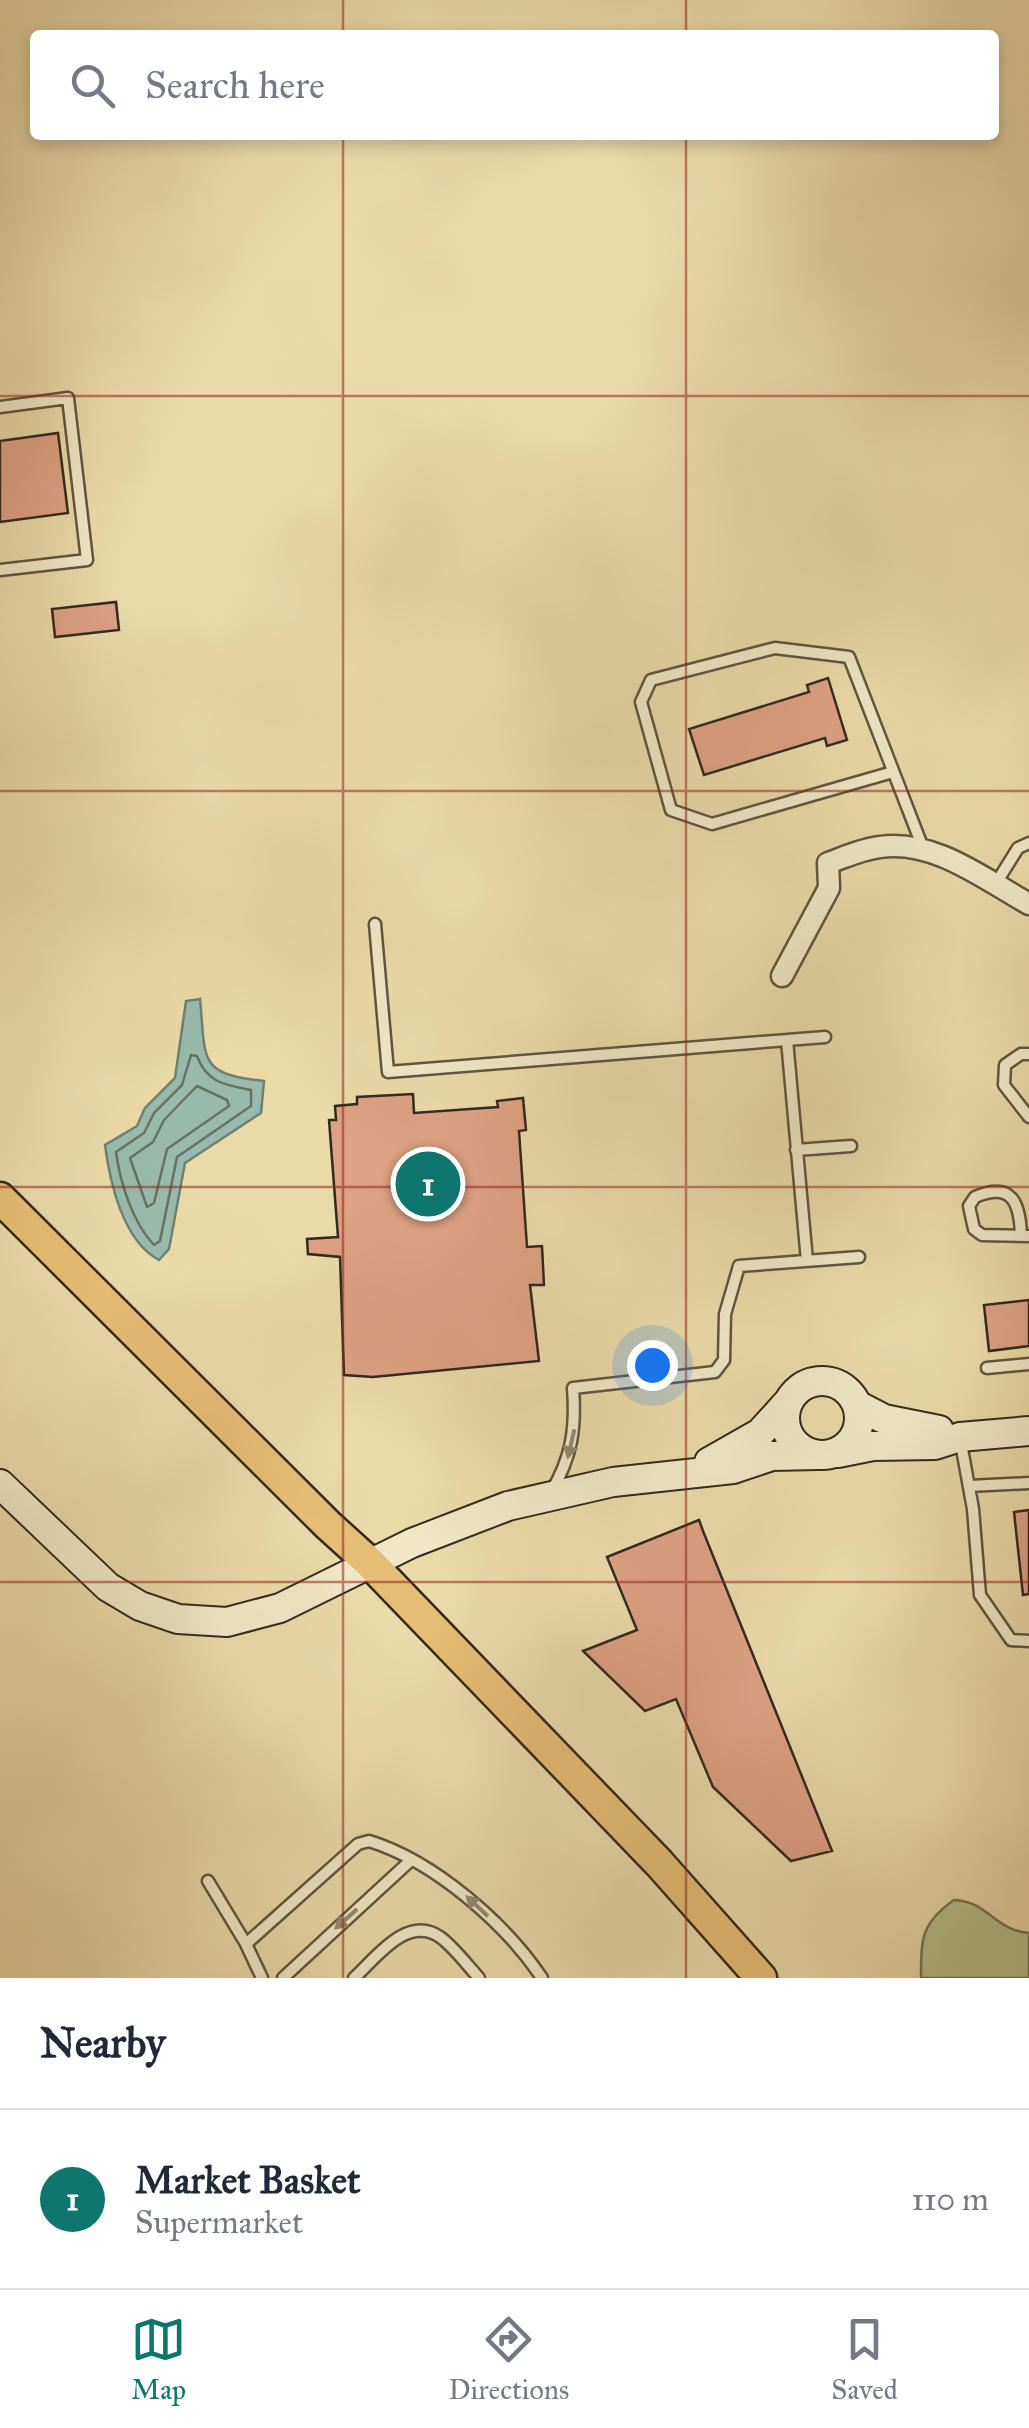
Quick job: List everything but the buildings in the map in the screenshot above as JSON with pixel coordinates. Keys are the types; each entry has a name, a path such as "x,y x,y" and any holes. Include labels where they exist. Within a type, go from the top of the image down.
{"main road":[{"path":"0,1198 316,1514 370,1562 658,1863 762,1978"}],"street":[{"path":"782,976 829,888 828,862 875,847 924,849 1029,904"},
{"path":"685,1473 750,1441 790,1399 809,1383 821,1381 844,1388 857,1405 884,1419 936,1428 960,1437"},
{"path":"790,1399 786,1410 788,1434 806,1452 824,1455 842,1450 858,1432 857,1405"},
{"path":"0,1484 108,1587 140,1606 178,1619 227,1622 256,1617 483,1514 549,1495 733,1469 772,1456 824,1455 894,1444 936,1445 960,1437 1029,1431"}],"lane":[{"path":"0,408 68,398 87,560 0,570"},
{"path":"893,772 712,824 671,810 641,702 652,680 775,648 849,657 924,849"},
{"path":"995,886 1018,848 1029,844"},
{"path":"375,924 388,1072 825,1037"},
{"path":"787,1040 806,1261"},
{"path":"1029,1054 1021,1054 1005,1065 1004,1086 1029,1117"},
{"path":"796,1150 851,1146"},
{"path":"1001,1191 1017,1206 1025,1236 982,1234 974,1229 969,1206 976,1197 1001,1191"},
{"path":"549,1495 566,1468 574,1438 573,1388 716,1372 724,1360 725,1314 739,1266 858,1258"},
{"path":"986,1368 1029,1364"},
{"path":"960,1437 980,1595 1011,1640 1029,1641"},
{"path":"969,1486 1029,1482"},
{"path":"246,1944 358,1844 369,1841 459,1890 521,1946 542,1978"},
{"path":"284,1978 410,1861"},
{"path":"208,1882 262,1978"},
{"path":"354,1978 401,1935 416,1929 439,1936 479,1978"}],"green space":[{"path":"954,1900 976,1906 1007,1927 1029,1933 1029,1978 921,1978 925,1933 935,1916"}],"water":[{"path":"200,999 209,1060 227,1074 264,1081 261,1113 185,1163 169,1249 159,1260 127,1225 110,1176 105,1145 137,1126 145,1108 175,1078 186,1001"}],"place":[{"name":"Market Basket","path":"428,1184"}]}
